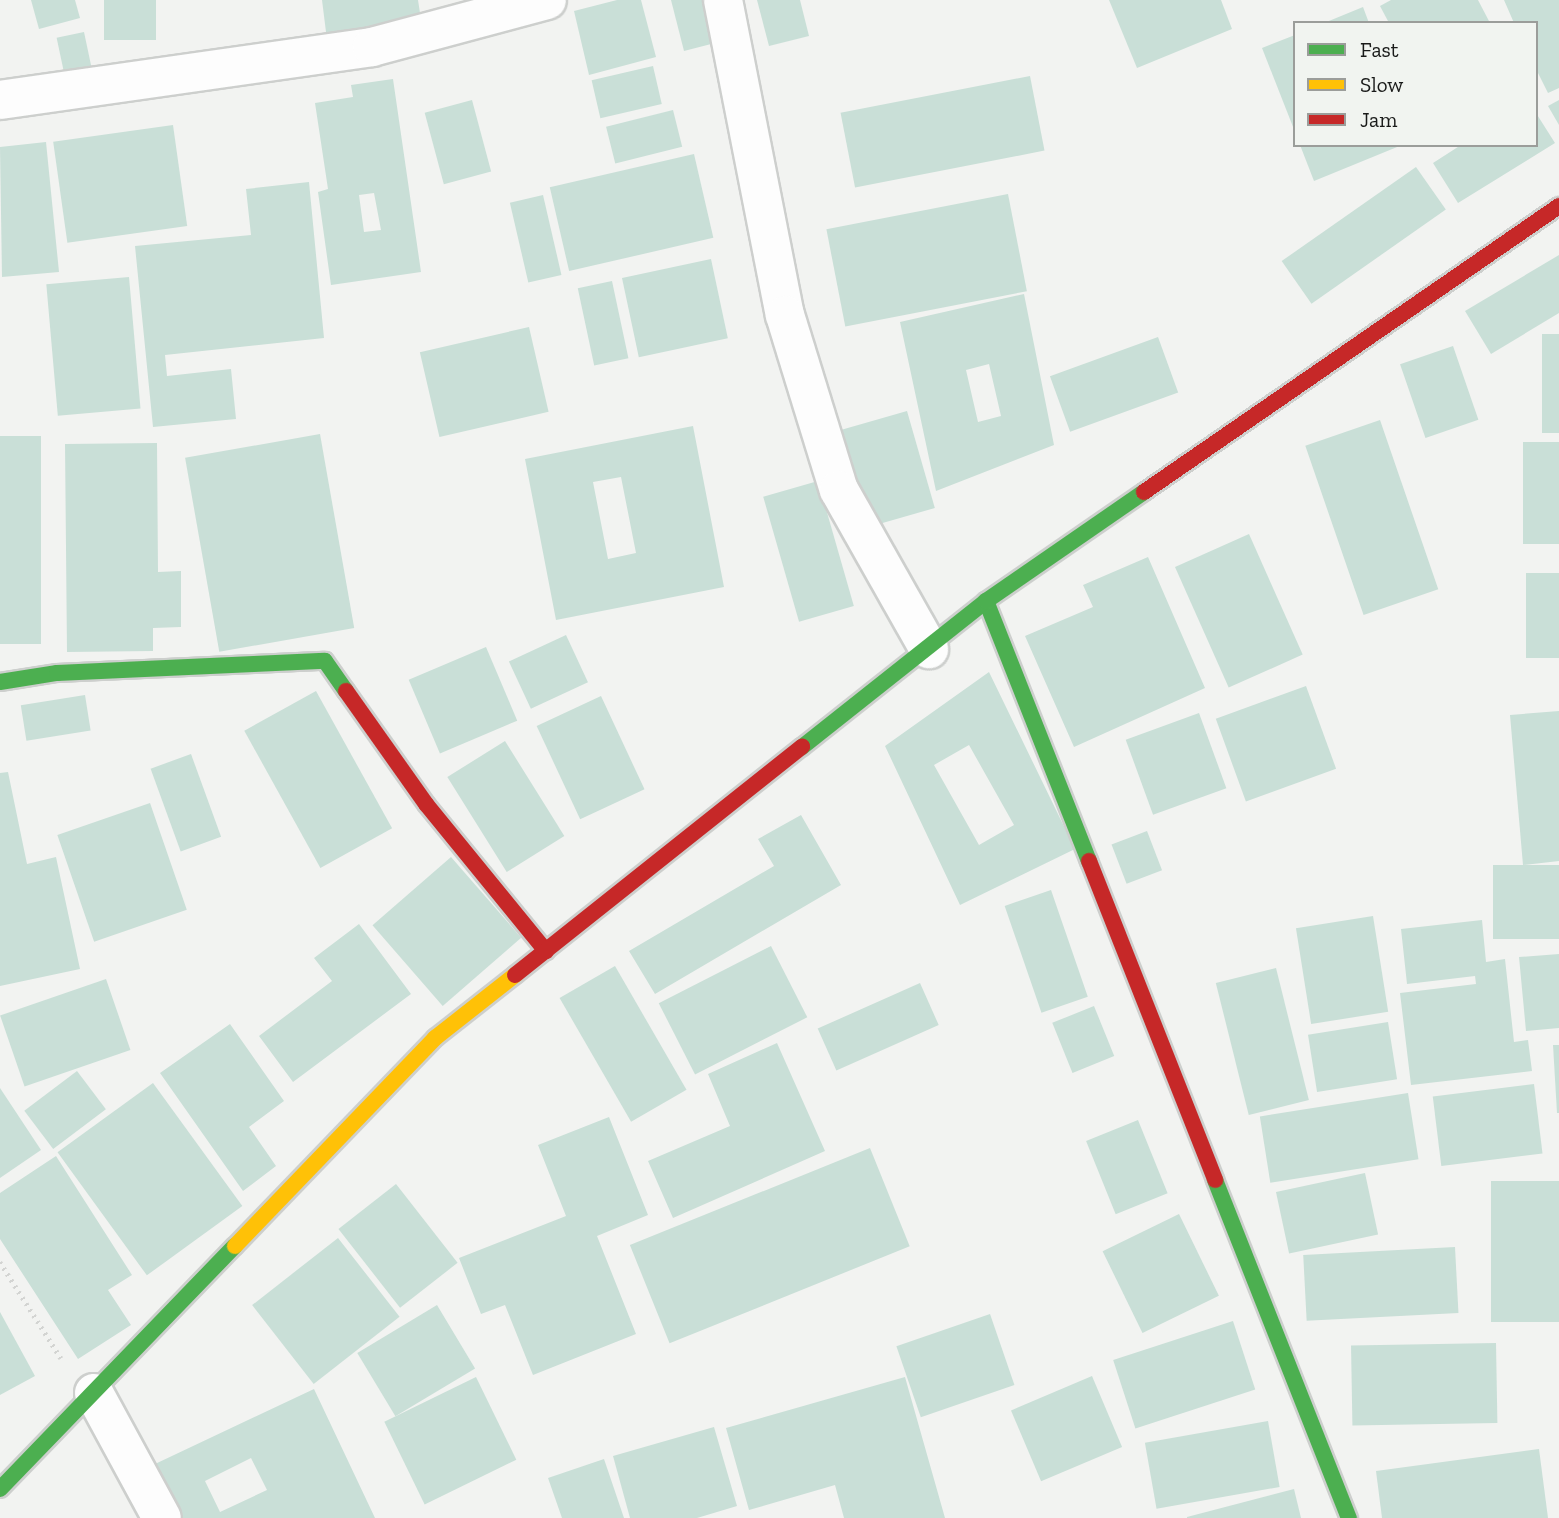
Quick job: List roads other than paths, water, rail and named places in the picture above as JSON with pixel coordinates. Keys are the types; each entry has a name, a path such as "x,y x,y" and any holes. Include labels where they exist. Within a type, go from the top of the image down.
{"main road":[{"path":"0,1489 435,1038 929,649 986,601 1559,206"},
{"path":"986,601 1349,1518"},
{"path":"0,682 57,673 325,661 426,803 546,951"}],"street":[{"path":"0,100 372,47 547,0"},
{"path":"723,0 785,315 839,490 929,649"},
{"path":"91,1397 162,1518"}]}
